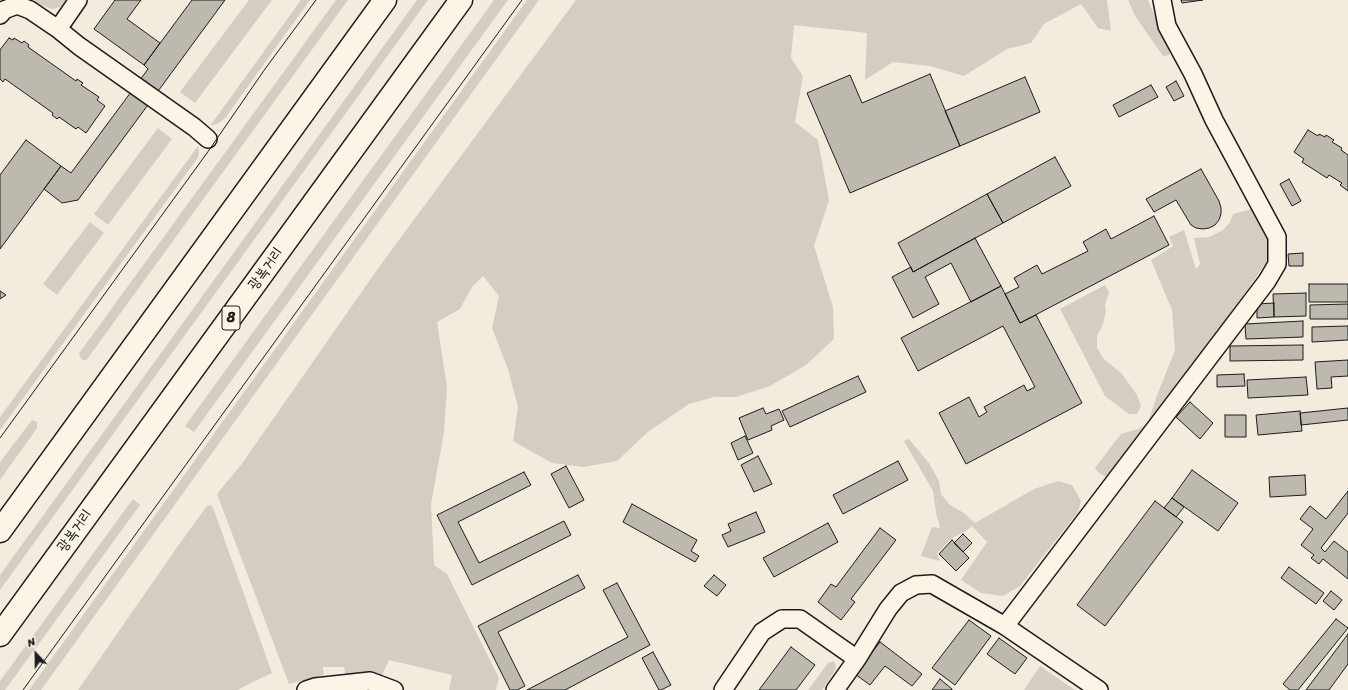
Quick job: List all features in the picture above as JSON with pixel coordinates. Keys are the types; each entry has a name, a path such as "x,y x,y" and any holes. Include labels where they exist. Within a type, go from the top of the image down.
{"highway":[{"path":"0,531 385,0"},
{"name":"광복거리","path":"0,635 461,0"}],"street":[{"path":"58,29 78,0"},
{"path":"1005,626 1262,287 1277,264 1277,237 1214,120 1193,74 1167,26 1162,0"},
{"path":"0,15 4,10 17,6 30,10 194,127 208,139"},
{"path":"835,690 888,608 901,593 916,585 932,584 1005,626 1099,690"},
{"path":"724,690 762,632 782,619 800,619 857,658"},
{"path":"306,690 315,687 370,681 394,690"}],"shaded area":[{"path":"28,0 70,0 66,6 52,9"},
{"path":"249,0 272,0 195,103 180,92"},
{"path":"301,0 310,0 226,117 219,123 210,126"},
{"path":"336,0 348,0 88,358 86,360 82,360 79,355 80,352"},
{"path":"417,0 428,0 0,590 0,575"},
{"path":"494,0 508,0 194,432 185,426"},
{"path":"527,0 539,0 41,690 29,690"},
{"path":"576,0 1107,0 1111,31 1098,28 1081,4 1044,24 1031,43 1007,49 964,76 930,66 893,62 865,80 867,33 794,25 791,58 803,76 795,122 818,140 829,200 814,246 833,307 834,339 806,365 770,386 736,397 714,397 689,404 649,431 617,461 584,467 552,463 513,441 518,407 508,369 492,328 499,296 483,276 472,287 460,309 437,322 447,387 444,432 431,504 434,565 447,574 499,678 496,690 449,690 452,675 389,660 381,677 346,677 344,667 323,667 324,675 289,684 217,494 241,465 379,267"},
{"path":"1128,0 1148,0 1170,53 1167,56 1163,56 1135,16"},
{"path":"158,128 172,139 108,225 94,214"},
{"path":"198,146 199,153 197,159 0,430 0,417"},
{"path":"1252,209 1266,234 1270,248 1268,260 1183,381 1113,476 1106,477 1095,468 1121,434 1138,429 1148,423 1175,350 1172,310 1151,260 1173,246 1169,237 1184,230 1196,269 1200,264 1194,238 1209,237 1223,230 1230,222 1233,214"},
{"path":"90,222 104,233 57,295 43,284"},
{"path":"1105,285 1109,292 1105,305 1106,311 1103,324 1097,336 1097,348 1103,358 1122,374 1137,395 1141,406 1137,414 1129,414 1105,396 1060,309"},
{"path":"32,420 37,422 37,428 0,480 0,462"},
{"path":"909,439 929,463 939,481 941,494 950,505 964,513 975,523 1034,489 1058,481 1072,485 1081,501 1078,512 1020,586 1003,596 981,593 961,580 987,542 972,526 966,531 952,538 937,553 940,561 921,556 932,527 940,528 933,491 904,441"},
{"path":"133,499 140,505 5,690 0,690 0,681"},
{"path":"210,505 215,513 272,673 237,690 78,690 173,553 206,507"},
{"path":"834,661 836,666 834,672 822,690 808,690 828,663"},
{"path":"1040,666 1075,690 1024,690"}],"building":[{"path":"115,0 141,0 127,19 160,43 144,65 94,29"},
{"path":"192,0 225,0 78,200 62,203 44,189 61,166 71,173 148,69 144,65"},
{"path":"1181,0 1203,0 1182,3"},
{"path":"9,38 13,40 14,38 22,43 24,41 29,45 28,47 76,81 77,79 83,83 81,85 99,97 97,100 105,106 86,133 78,127 76,129 59,117 57,119 52,115 53,113 5,79 3,82 0,79 0,50"},
{"path":"930,74 960,146 850,193 807,93 850,75 862,103"},
{"path":"1025,77 1040,112 960,146 945,111"},
{"path":"1176,81 1184,96 1174,101 1166,87"},
{"path":"1151,85 1158,97 1119,117 1113,105"},
{"path":"1308,130 1318,136 1319,134 1325,137 1326,135 1334,140 1332,142 1342,148 1341,150 1348,155 1348,191 1340,185 1342,183 1329,175 1327,178 1302,162 1304,159 1294,152"},
{"path":"26,140 61,166 0,249 0,175"},
{"path":"1055,157 1071,186 1003,223 987,194"},
{"path":"1201,169 1219,201 1221,208 1219,220 1215,225 1203,229 1196,228 1191,225 1176,200 1154,212 1146,199"},
{"path":"1289,179 1301,201 1292,206 1280,184"},
{"path":"987,194 1003,223 913,272 898,243"},
{"path":"1154,216 1169,245 1020,323 1005,294 1019,287 1014,278 1037,265 1042,274 1088,251 1083,242 1106,229 1111,239"},
{"path":"975,238 1001,286 971,302 951,263 925,277 939,304 913,318 892,277 911,267 913,272"},
{"path":"1303,253 1303,266 1289,266 1288,254"},
{"path":"1309,284 1348,284 1348,302 1309,302"},
{"path":"1001,286 1020,323 1036,315 1082,403 966,464 939,413 969,397 979,417 987,412 984,407 1024,385 1027,391 1035,387 1003,326 918,371 901,338"},
{"path":"0,291 6,295 0,299"},
{"path":"1306,293 1306,316 1274,317 1273,294"},
{"path":"1274,303 1274,317 1257,318 1257,304"},
{"path":"1348,304 1348,319 1310,319 1310,305"},
{"path":"1303,321 1303,337 1246,339 1245,324"},
{"path":"1348,326 1348,340 1312,342 1312,327"},
{"path":"1303,345 1303,360 1230,361 1230,346"},
{"path":"1348,360 1348,376 1331,377 1332,388 1317,389 1315,362"},
{"path":"1244,374 1245,386 1217,387 1217,375"},
{"path":"858,376 866,392 790,427 782,411"},
{"path":"1306,377 1308,395 1248,398 1247,380"},
{"path":"1190,402 1213,423 1200,439 1176,417"},
{"path":"763,408 766,414 779,409 784,420 771,426 772,430 748,440 739,418"},
{"path":"1348,408 1348,420 1301,425 1300,413"},
{"path":"1300,411 1302,431 1258,435 1256,415"},
{"path":"1225,415 1246,415 1246,437 1225,437"},
{"path":"745,436 753,453 738,460 731,443"},
{"path":"758,456 772,484 754,492 741,465"},
{"path":"898,461 908,480 843,514 833,495"},
{"path":"566,466 584,500 569,508 551,474"},
{"path":"1192,470 1238,503 1218,531 1172,498"},
{"path":"524,472 531,485 458,522 479,563 564,521 571,535 472,585 437,515"},
{"path":"1305,475 1306,495 1270,497 1269,477"},
{"path":"1348,491 1348,513 1321,548 1325,552 1334,541 1348,552 1348,579 1323,559 1319,564 1311,558 1314,555 1301,545 1313,529 1300,519 1310,506 1326,519"},
{"path":"1172,498 1184,507 1176,517 1164,508"},
{"path":"1155,501 1183,522 1105,626 1077,605"},
{"path":"632,504 697,540 691,551 699,556 695,562 623,522"},
{"path":"756,512 765,532 728,547 722,535 731,531 728,524"},
{"path":"828,523 838,542 774,577 763,558"},
{"path":"880,528 896,540 851,599 855,602 841,620 818,602 831,584 836,587"},
{"path":"963,534 972,543 963,552 954,543"},
{"path":"952,540 969,558 956,571 939,554"},
{"path":"1289,567 1324,593 1316,604 1281,578"},
{"path":"578,575 585,588 498,632 525,686 517,690 510,690 478,626"},
{"path":"714,575 726,585 717,596 704,586"},
{"path":"617,583 650,645 565,690 527,690 628,637 603,590"},
{"path":"1331,591 1342,600 1334,610 1323,601"},
{"path":"1336,619 1348,628 1298,690 1290,690 1283,684"},
{"path":"969,620 991,636 955,685 932,668"},
{"path":"1348,634 1348,664 1329,690 1306,690"},
{"path":"999,638 1027,658 1015,674 987,654"},
{"path":"880,642 922,674 912,686 885,666 870,685 855,674"},
{"path":"791,647 815,665 796,690 759,690"},
{"path":"653,652 671,685 661,690 659,690 642,658"},
{"path":"940,679 952,689 952,690 932,690"}],"tram line":[{"path":"0,438 316,0"},
{"path":"23,690 522,0"}]}
